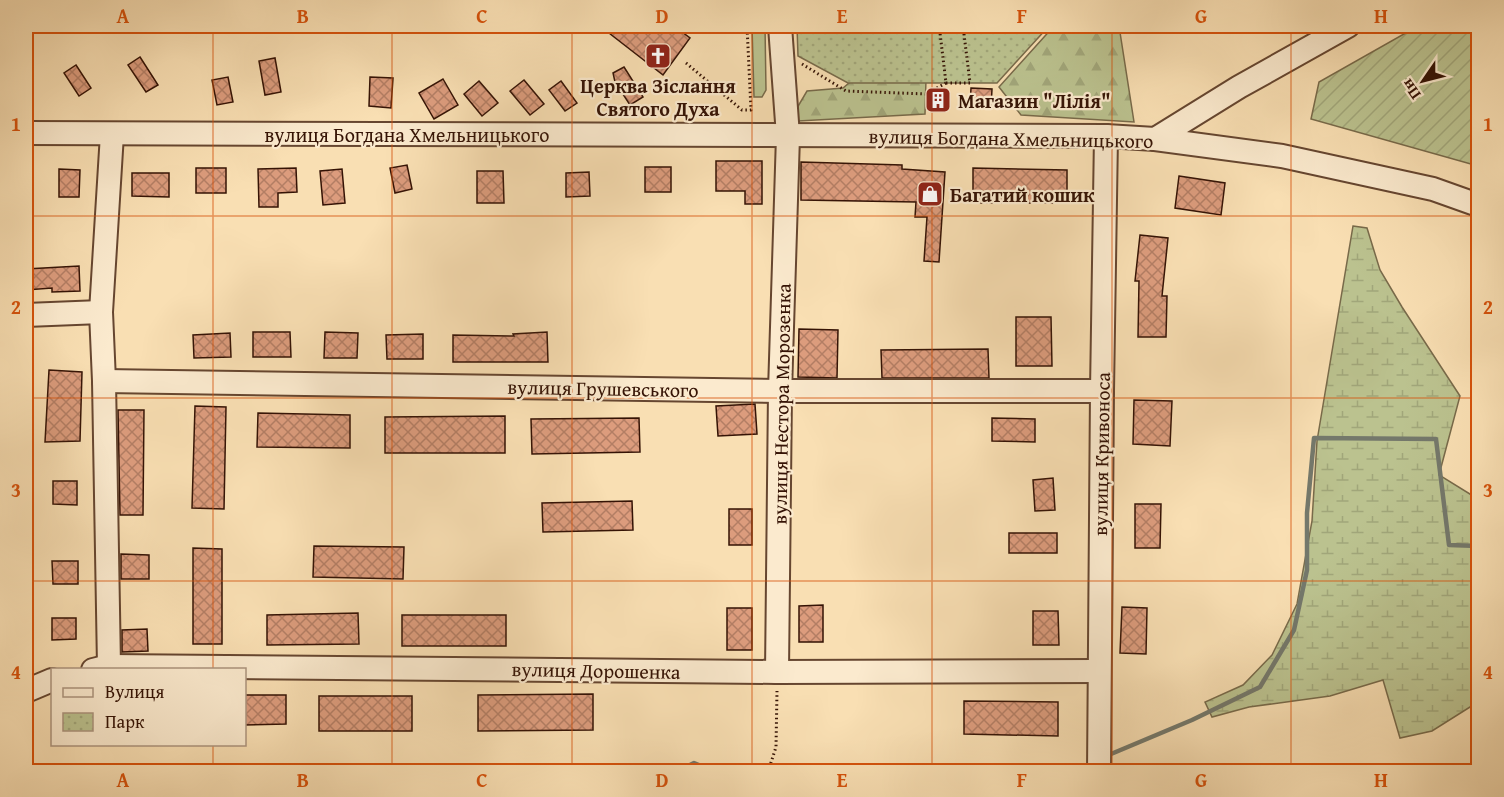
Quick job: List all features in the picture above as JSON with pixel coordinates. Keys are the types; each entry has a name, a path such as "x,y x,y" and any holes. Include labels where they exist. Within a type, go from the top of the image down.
{"street":[{"path":"780,26 788,135"},
{"path":"1155,139 1239,87 1348,26"},
{"name":"вулиця Богдана Хмельницького","path":"26,133 1106,136 1155,139 1282,156 1433,189 1479,204"},
{"path":"101,668 104,381 100,312 112,134"},
{"name":"вулиця Нестора Морозенка","path":"777,672 780,391 788,135"},
{"name":"вулиця Кривоноса","path":"1099,771 1101,391 1106,136"},
{"path":"26,315 100,312"},
{"name":"вулиця Грушевського","path":"104,381 780,391 1101,391"},
{"name":"вулиця Дорошенка","path":"246,669 777,672 1099,671"},
{"path":"26,691 51,680"}],"path":[{"path":"686,63 742,110 751,110 747,26"},
{"path":"934,26 939,33 946,83"},
{"path":"801,63 846,91 926,94 946,83 970,83 963,26"},
{"path":"768,771 776,747 777,672"}],"green space":[{"path":"752,26 765,26 766,90 762,97 754,97"},
{"path":"797,26 1048,27 997,83 848,83 798,56"},
{"path":"1054,26 1119,26 1134,122 1021,115 999,87"},
{"path":"1418,26 1478,26 1478,166 1311,119 1319,82"},
{"path":"855,78 926,79 925,114 798,121 797,108 807,91 843,88"},
{"path":"1353,226 1367,228 1380,270 1460,396 1439,475 1478,499 1478,702 1432,731 1400,738 1383,680 1330,696 1249,707 1212,717 1205,702 1243,685 1272,655 1297,604 1312,521 1317,441"}],"building":[{"name":"Церква Зіслання Святого Духа","path":"600,26 674,26 690,38 663,75"},
{"path":"140,57 158,85 146,92 128,65"},
{"path":"275,58 281,92 265,95 259,61"},
{"path":"76,65 91,88 79,96 64,73"},
{"path":"624,67 643,97 630,105 615,82 613,73"},
{"path":"228,77 233,102 217,105 212,80"},
{"path":"370,77 393,78 391,108 369,106"},
{"path":"443,79 458,105 434,119 419,93"},
{"path":"524,80 544,104 530,115 510,91"},
{"path":"479,81 498,103 482,116 464,94"},
{"path":"561,81 577,103 565,111 549,90"},
{"path":"971,88 992,89 991,108 970,106"},
{"path":"716,161 762,161 762,204 745,204 745,191 716,191"},
{"path":"801,162 902,165 902,169 945,172 939,262 924,261 927,217 915,217 916,202 801,200"},
{"path":"407,165 412,189 395,193 390,168"},
{"path":"645,167 671,167 671,192 645,192"},
{"path":"196,168 226,168 226,193 196,193"},
{"path":"296,168 297,192 278,193 278,207 259,207 258,169"},
{"path":"973,168 1067,170 1067,203 973,203"},
{"path":"59,169 80,170 79,197 59,197"},
{"path":"342,169 345,203 323,205 320,171"},
{"path":"477,171 503,171 504,203 477,203"},
{"path":"589,172 590,196 566,197 566,173"},
{"path":"132,173 169,173 169,197 132,196"},
{"path":"1179,176 1225,183 1221,215 1175,208"},
{"path":"1140,235 1168,238 1162,296 1167,296 1166,337 1138,337 1139,281 1135,281"},
{"path":"79,266 80,291 52,292 52,288 26,290 26,269"},
{"path":"1016,317 1051,317 1052,366 1016,366"},
{"path":"799,329 838,330 837,378 798,377"},
{"path":"253,332 290,332 291,357 253,357"},
{"path":"325,332 358,333 357,358 324,358"},
{"path":"547,332 548,362 453,362 453,335 514,336 513,334"},
{"path":"230,333 231,357 194,358 193,335"},
{"path":"423,334 423,359 387,359 386,335"},
{"path":"988,349 989,378 882,378 881,350"},
{"path":"49,370 82,372 80,441 45,442"},
{"path":"1134,400 1172,401 1170,446 1133,444"},
{"path":"755,404 757,434 718,436 716,406"},
{"path":"195,406 226,407 224,509 192,508"},
{"path":"118,410 144,410 143,515 120,515"},
{"path":"258,413 350,415 350,448 257,447"},
{"path":"505,416 505,453 385,453 385,417"},
{"path":"639,418 640,452 532,454 531,419"},
{"path":"992,418 1035,419 1035,442 992,441"},
{"path":"1053,478 1055,510 1035,511 1033,480"},
{"path":"53,481 77,481 77,505 53,504"},
{"path":"632,501 633,530 543,532 542,503"},
{"path":"1135,504 1161,504 1160,548 1135,548"},
{"path":"729,509 752,509 752,545 729,545"},
{"path":"1009,533 1057,533 1057,553 1009,553"},
{"path":"314,546 404,547 403,579 313,577"},
{"path":"193,548 222,549 222,644 193,644"},
{"path":"121,554 149,555 149,579 121,579"},
{"path":"52,561 78,561 78,584 53,584"},
{"path":"823,605 823,642 799,642 799,606"},
{"path":"1122,607 1147,608 1146,654 1120,653"},
{"path":"727,608 752,608 752,650 727,650"},
{"path":"1033,611 1058,611 1059,645 1033,645"},
{"path":"358,613 359,644 267,645 267,615"},
{"path":"402,615 506,615 506,646 402,646"},
{"path":"52,618 76,618 76,639 52,640"},
{"path":"147,629 148,651 122,652 122,630"},
{"path":"593,694 593,730 478,731 478,695"},
{"path":"246,695 286,695 286,724 246,725"},
{"path":"319,696 412,696 412,731 319,731"},
{"path":"964,701 1058,702 1058,736 964,734"}],"waterway":[{"path":"1111,754 1192,720 1260,687 1294,630 1307,570 1307,513 1314,438 1436,439 1449,545 1478,546"},
{"path":"676,772 694,763 715,772"}],"place":[{"name":"Церква Зіслання Святого Духа","path":"658,56"},
{"name":"Магазин \"Лілія\"","path":"938,100"},
{"name":"Багатий кошик","path":"930,194"}]}
